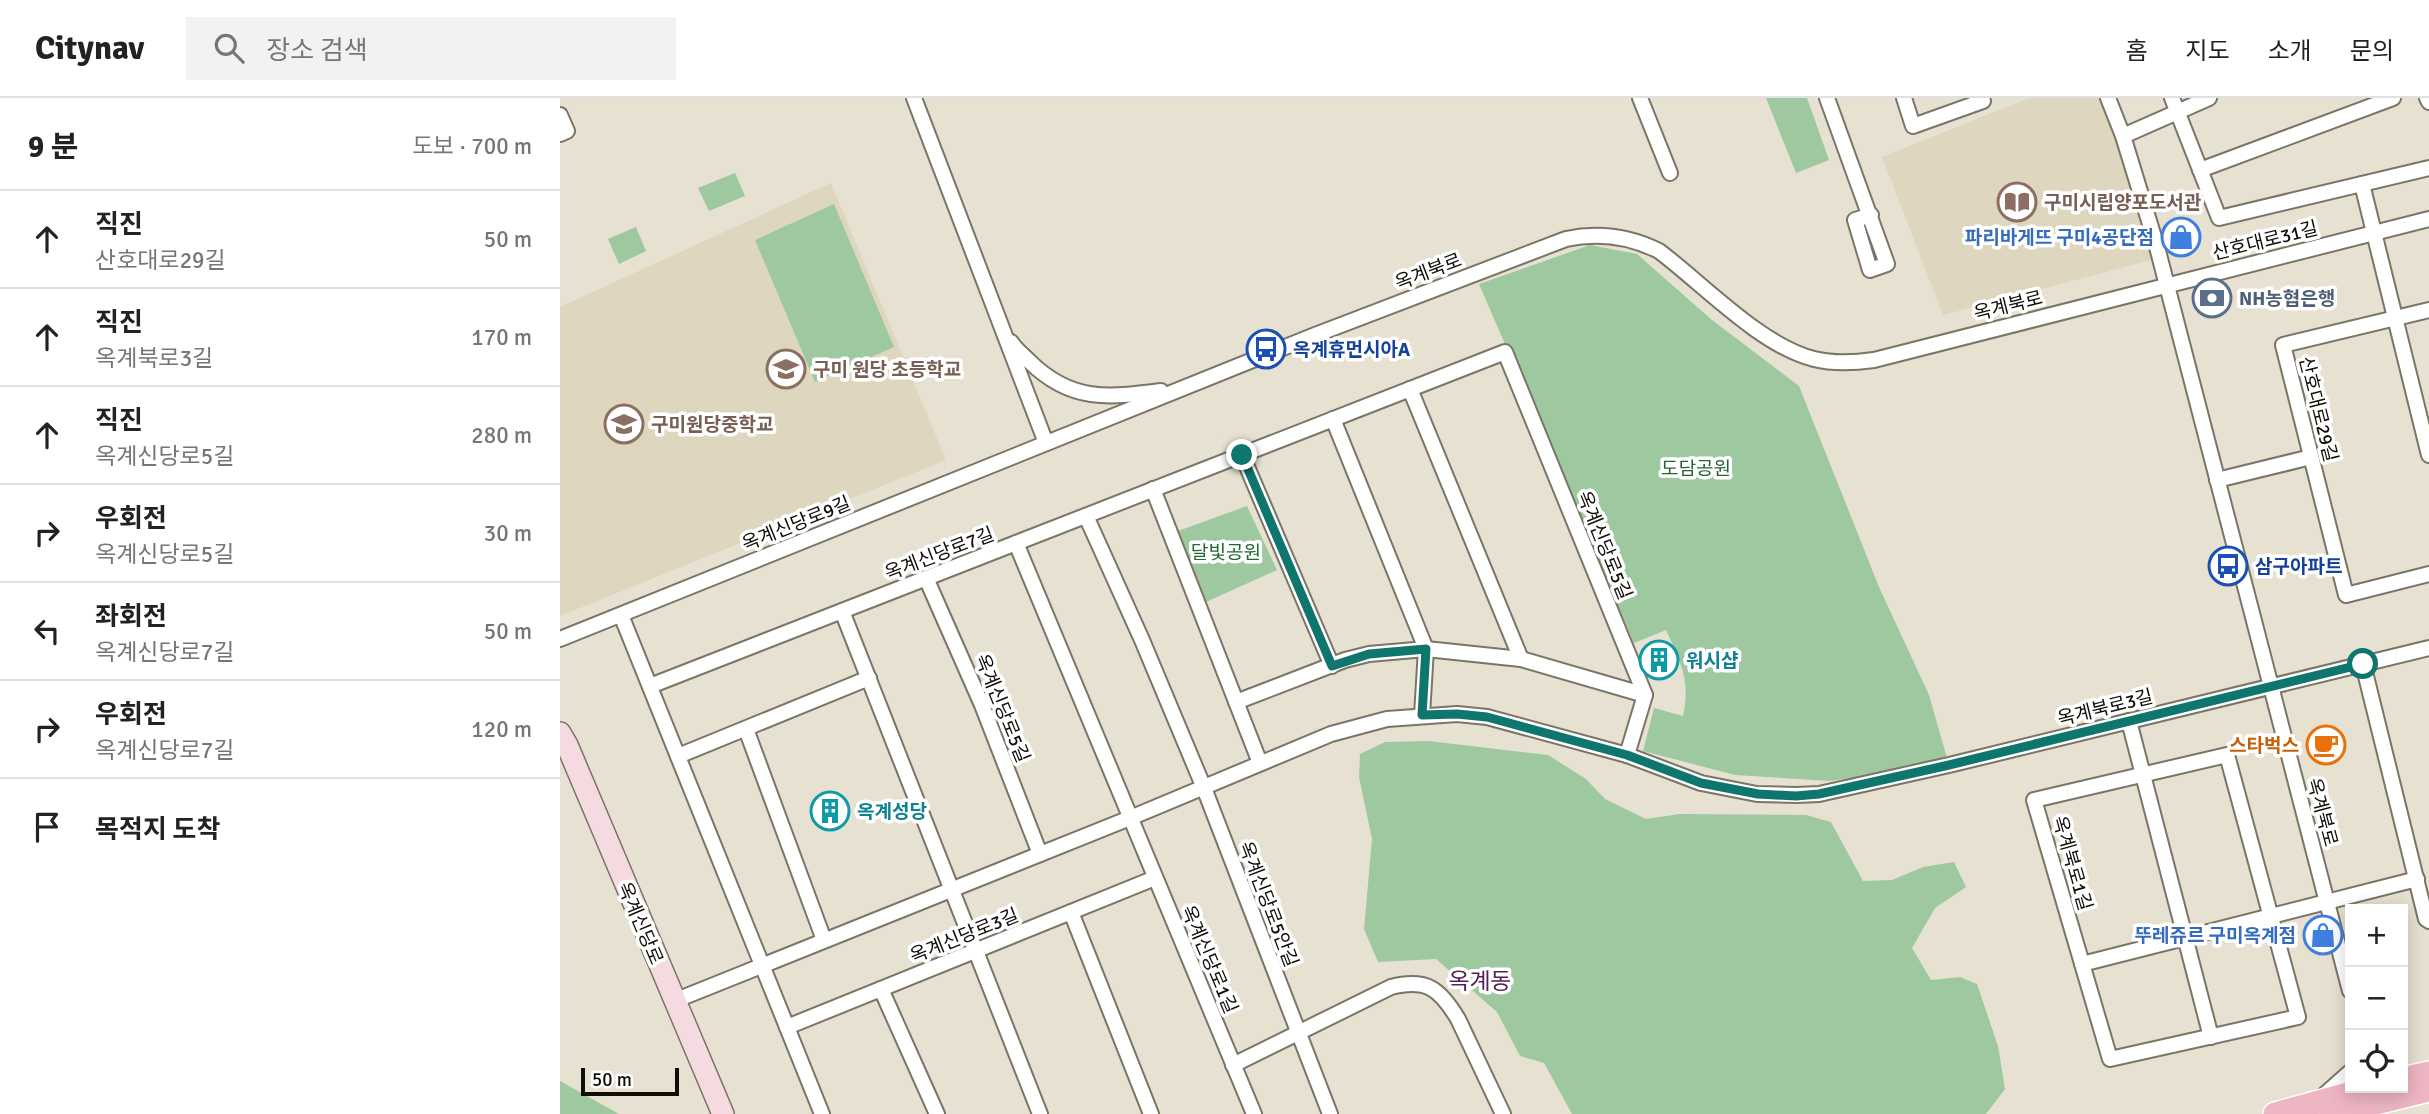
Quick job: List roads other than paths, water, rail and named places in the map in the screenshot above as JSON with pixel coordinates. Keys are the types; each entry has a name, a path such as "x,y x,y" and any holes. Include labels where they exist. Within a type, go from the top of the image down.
{"main road":[{"path":"2408,1078 2429,1073"},
{"path":"2275,1114 2322,1109 2429,1090"}],"street":[{"path":"914,98 1046,443"},
{"path":"1640,98 1670,173"},
{"path":"1828,98 1871,215"},
{"path":"1904,98 1913,126 1983,101 1982,98"},
{"name":"옥계북로","path":"2108,98 2123,136 2157,247 2345,972"},
{"path":"2123,136 2175,104 2209,98"},
{"path":"2175,104 2200,170 2393,98"},
{"path":"560,115 567,131 560,134"},
{"name":"산호대로31길","path":"2200,170 2219,218 2429,168"},
{"path":"2362,184 2429,455"},
{"name":"산호대로31길","path":"2166,285 2429,219"},
{"name":"옥계북로","path":"1046,443 1553,244 1581,236 1627,238 1659,251 1768,337 1795,352 1831,362 1874,360 2166,285"},
{"name":"산호대로29길","path":"2429,310 2283,345 2346,595 2429,574"},
{"path":"999,319 1014,347 1038,370 1066,388 1101,397 1182,389"},
{"name":"옥계신당로7길","path":"650,686 1505,352"},
{"name":"옥계신당로5길","path":"1505,352 1645,695"},
{"path":"1410,389 1521,659"},
{"path":"1333,419 1426,649 1422,715"},
{"name":"옥계신당로9길","path":"560,639 1046,443"},
{"path":"1242,455 1332,666"},
{"path":"2217,480 2311,457"},
{"path":"1153,489 1261,763"},
{"path":"1086,516 1204,788"},
{"path":"1016,543 1130,818"},
{"name":"옥계신당로5길","path":"926,578 982,705 1040,854"},
{"path":"842,611 1040,1114"},
{"path":"621,615 822,1114"},
{"path":"2271,687 2429,648"},
{"path":"674,1000 1130,818 1331,734 1362,724 1422,715 1487,717 1627,755 1645,695 1521,659 1426,649 1369,654 1237,702"},
{"path":"2363,664 2426,919 2429,921"},
{"path":"678,756 869,678"},
{"name":"옥계북로3길","path":"1627,755 1701,783 1731,790 1774,796 1819,794 2271,687"},
{"path":"2129,721 2211,1037"},
{"path":"746,729 824,940"},
{"name":"옥계신당로","path":"560,733 723,1114"},
{"name":"옥계북로1길","path":"2227,755 2298,1017 2110,1059 2034,800 2143,775 2227,755"},
{"name":"옥계신당로5안길","path":"1204,788 1330,1114"},
{"name":"옥계신당로1길","path":"1130,818 1254,1114"},
{"name":"옥계신당로3길","path":"787,1027 1155,878"},
{"path":"2082,964 2417,879"},
{"path":"1071,912 1151,1114"},
{"path":"1233,1065 1391,987 1409,982 1425,985 1440,993 1458,1018 1503,1114"},
{"path":"881,989 937,1114"},
{"path":"2322,1109 2333,1088 2345,1077"}],"place":[{"name":"구미시립양포도서관","path":"2017,202"},
{"name":"파리바게뜨 구미4공단점","path":"2181,237"},
{"name":"NH농협은행","path":"2212,298"},
{"name":"옥계휴먼시아A","path":"1266,349"},
{"name":"구미 원당 초등학교","path":"786,369"},
{"name":"구미원당중학교","path":"624,424"},
{"name":"삼구아파트","path":"2228,566"},
{"name":"워시샵","path":"1659,660"},
{"name":"스타벅스","path":"2326,745"},
{"name":"옥계성당","path":"830,811"},
{"name":"뚜레쥬르 구미옥계점","path":"2323,935"}],"district":[{"name":"옥계동","path":"1480,981"}],"park label":[{"name":"도담공원","path":"1696,468"},
{"name":"달빛공원","path":"1226,552"}]}
